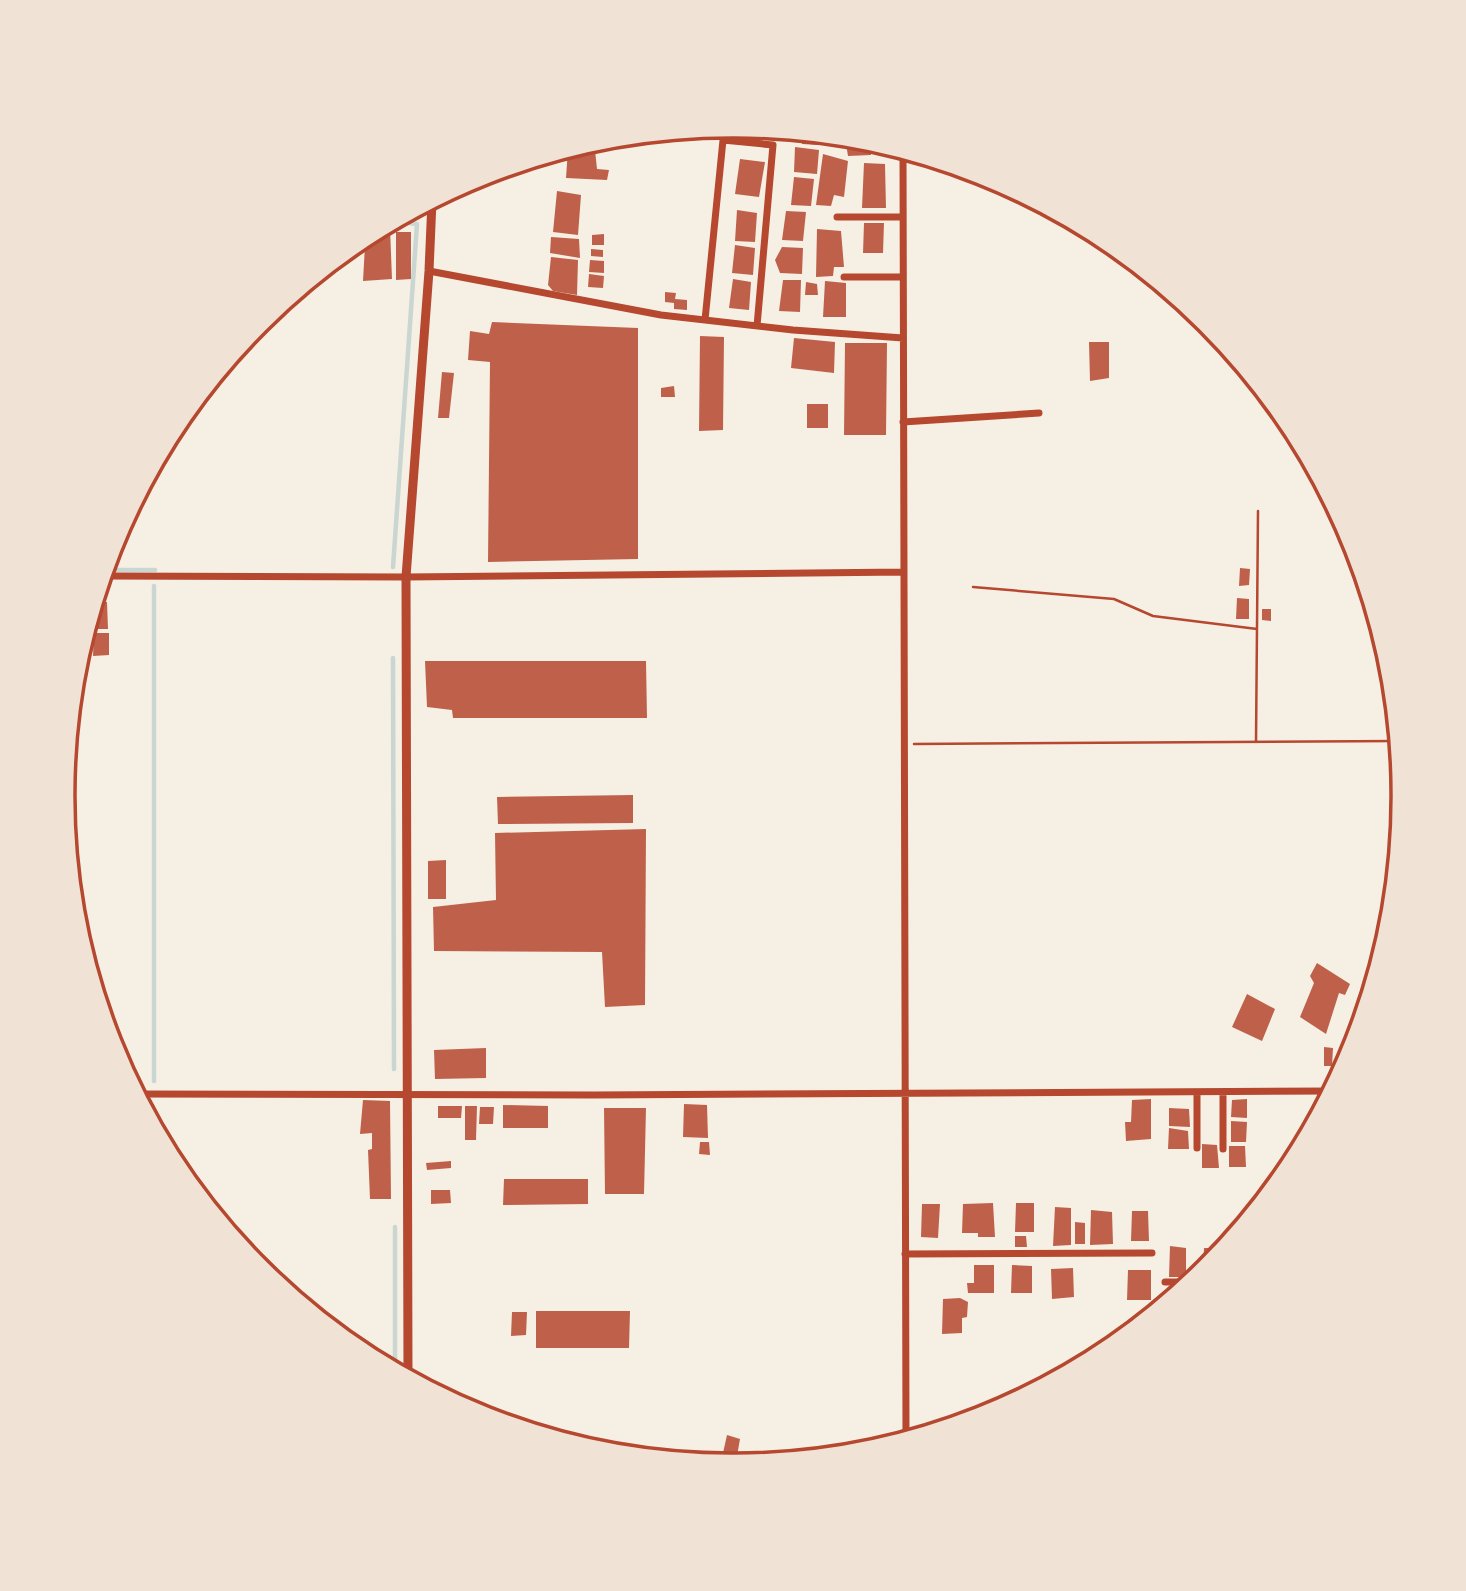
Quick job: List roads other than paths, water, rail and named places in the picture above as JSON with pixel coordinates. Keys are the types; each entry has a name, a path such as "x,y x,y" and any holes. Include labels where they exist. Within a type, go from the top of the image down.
{"street":[{"path":"705,320 723,140 773,145 757,326"},
{"path":"903,160 905,1430"},
{"path":"408,1367 406,577 432,212"},
{"path":"837,217 903,217"},
{"path":"429,271 530,292 705,320 903,338"},
{"path":"844,277 903,277"},
{"path":"903,422 1039,413"},
{"path":"113,576 406,577 904,572"},
{"path":"147,1094 1320,1091"},
{"path":"1197,1092 1197,1148"},
{"path":"1223,1092 1223,1149"},
{"path":"905,1254 1152,1254"},
{"path":"1165,1282 1176,1282"}],"waterway":[{"path":"393,567 417,224 410,223"},
{"path":"115,570 155,570"},
{"path":"154,586 154,1081"},
{"path":"393,658 394,1069"},
{"path":"395,1227 395,1359"}]}
